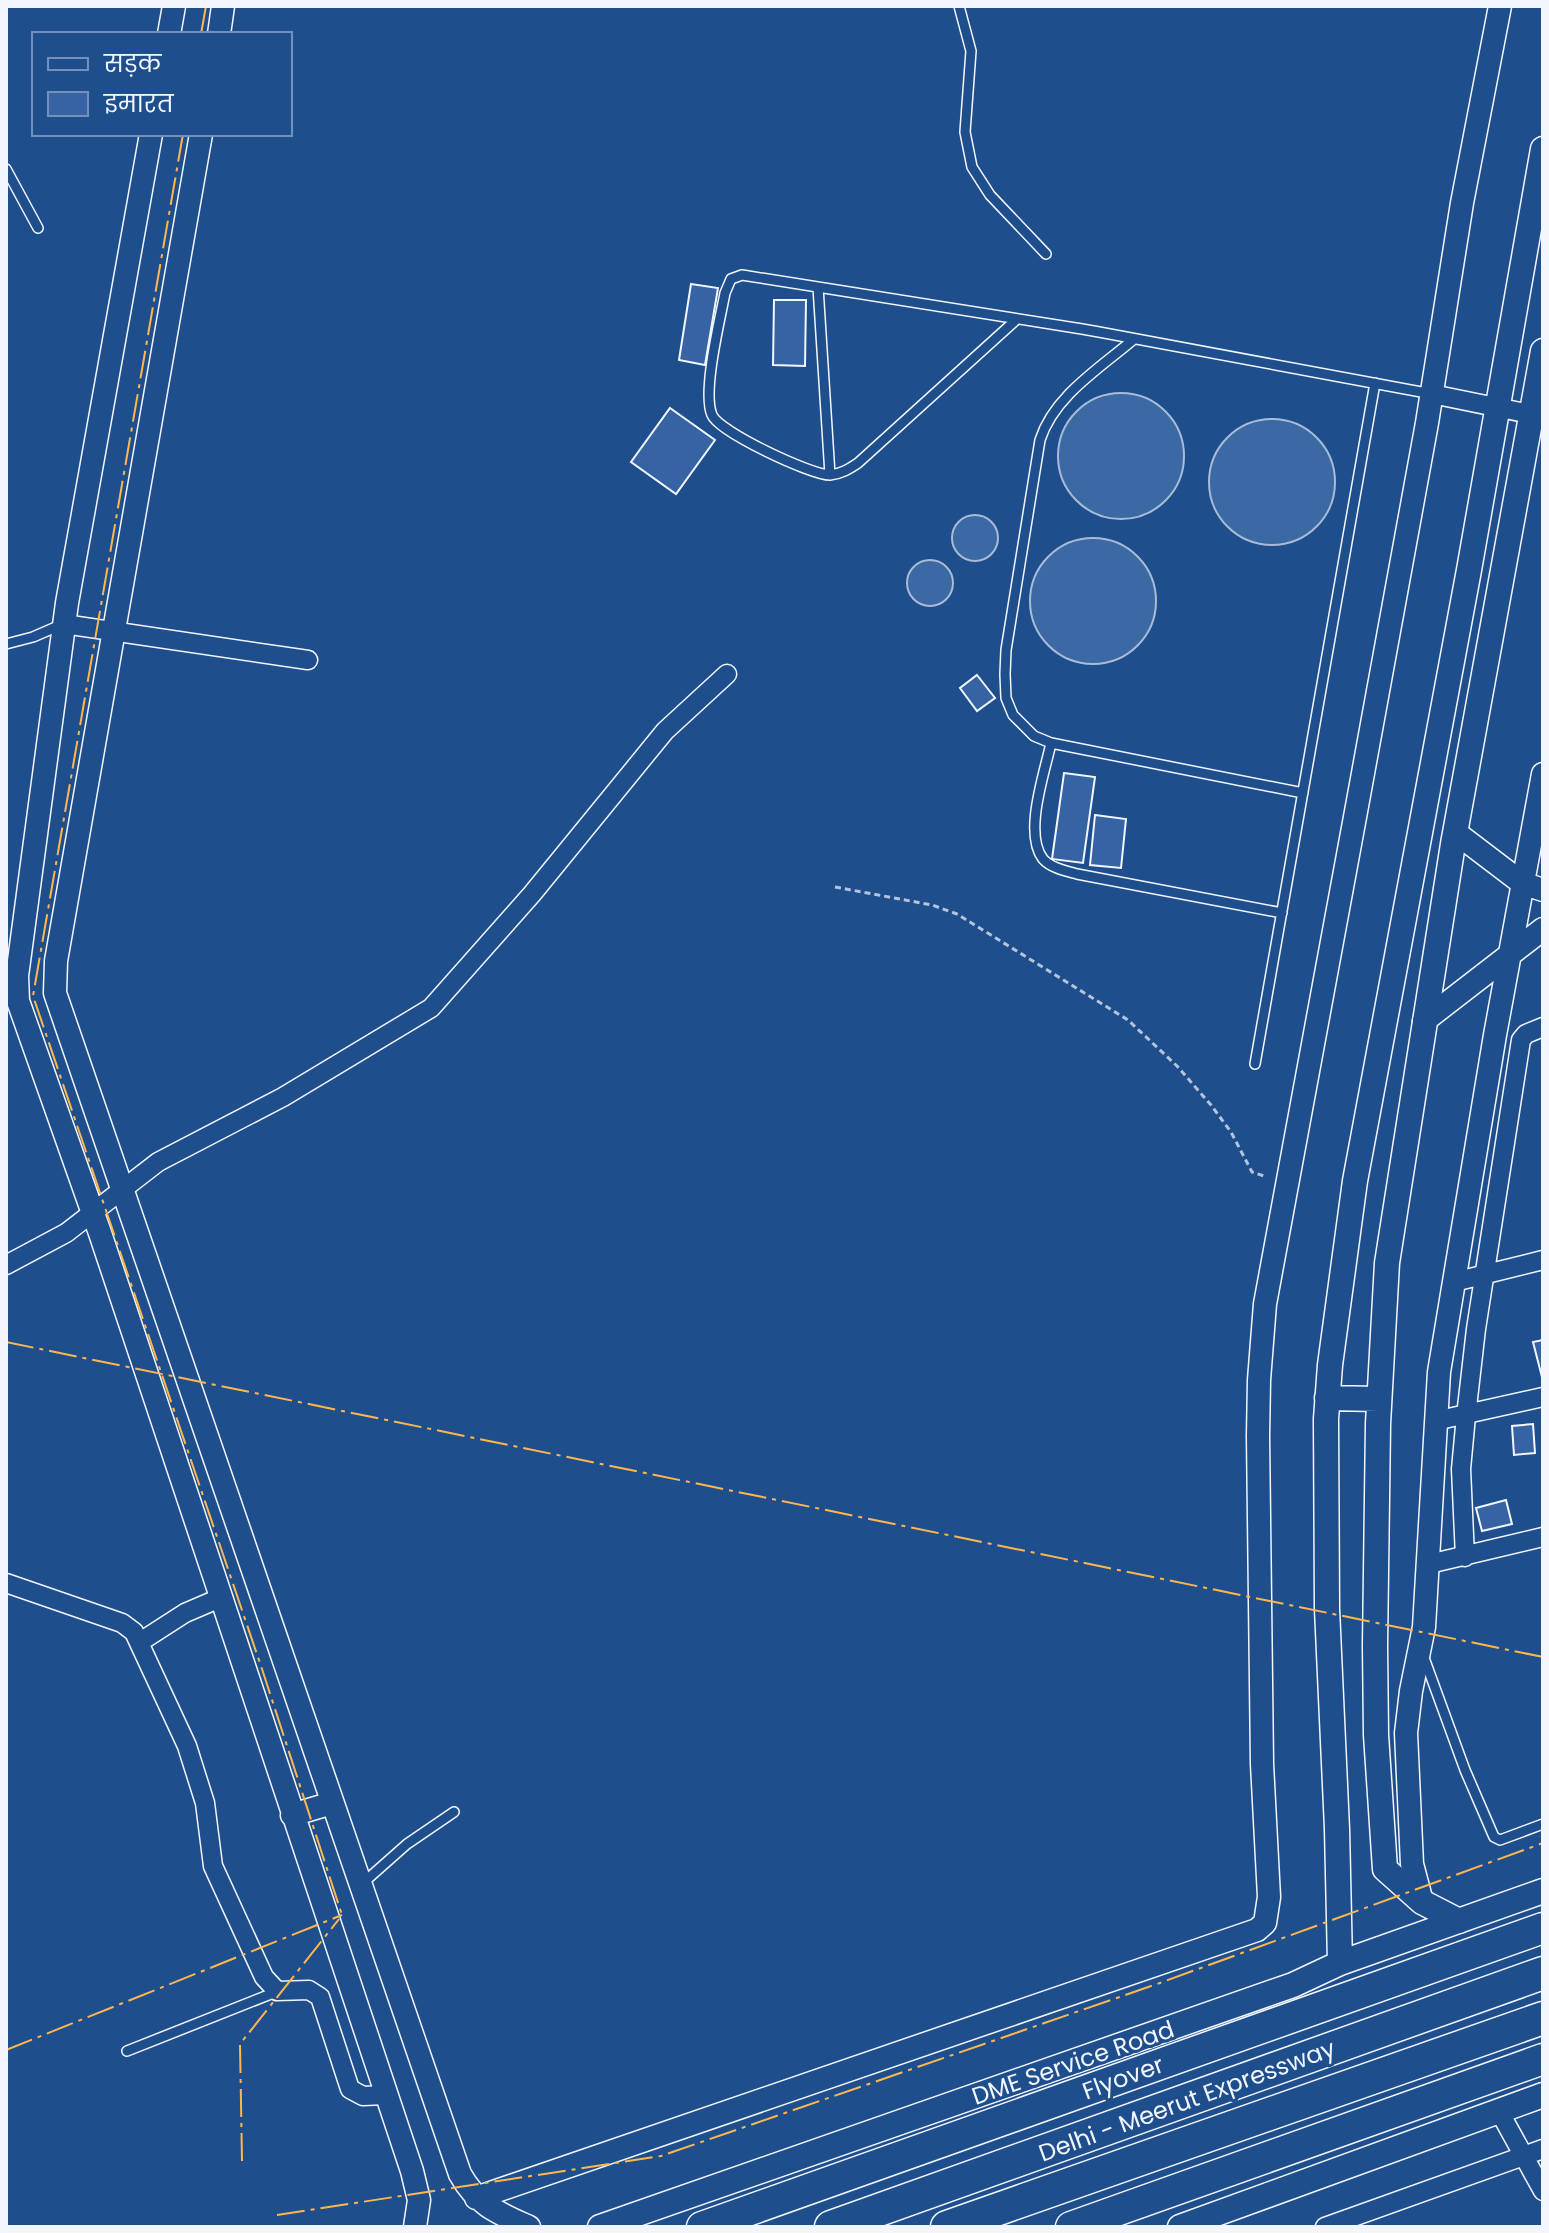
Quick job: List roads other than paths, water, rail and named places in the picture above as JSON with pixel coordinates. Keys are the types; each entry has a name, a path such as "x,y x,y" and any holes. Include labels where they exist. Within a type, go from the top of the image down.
{"highway":[{"name":"Flyover","path":"702,2227 1543,1928"},
{"name":"Delhi - Meerut Expressway","path":"831,2227 1543,1973"},
{"name":"Delhi - Meerut Expressway","path":"947,2227 1543,2018"},
{"path":"1071,2227 1543,2059"}],"main road":[{"path":"1340,1963 1327,1609 1327,1398 1355,1181 1543,149"},
{"path":"1459,1921 1422,1902 1385,1869 1381,1835 1375,1646 1379,1399 1387,1263 1424,1021 1455,832 1543,351"},
{"path":"1327,1398 1379,1399"},
{"name":"DME Service Road","path":"600,2227 1293,1985 1340,1963 1543,1891"},
{"path":"1180,2227 1543,2095"}],"street":[{"path":"169,32 174,6"},
{"path":"219,32 223,6"},
{"path":"476,2198 1257,1930 1265,1923 1269,1897 1262,1764 1259,1380 1265,1304 1500,6"},
{"path":"151,136 64,624 17,976 18,1001 99,1232 416,2185 419,2200 415,2227"},
{"path":"201,136 54,978 60,1011 460,2174 476,2198 529,2227"},
{"path":"1432,394 1530,414"},
{"path":"64,624 308,660"},
{"path":"99,1232 121,1190 158,1162 283,1097 431,1008 532,894 665,731 727,674"},
{"path":"1465,1557 1461,1469 1485,1274 1508,1042 1511,956 1532,887 1543,774"},
{"path":"1455,832 1532,887"},
{"path":"1424,1021 1543,929"},
{"path":"1508,1042 1543,1027"},
{"path":"1422,1902 1411,1852 1406,1733 1424,1627 1439,1372 1454,1282 1508,1042"},
{"path":"6,1265 66,1233 99,1232"},
{"path":"1454,1282 1543,1260"},
{"path":"1435,1421 1543,1397"},
{"path":"1429,1564 1543,1537"},
{"path":"6,1583 122,1623 134,1632 187,1746 199,1778 213,1866 264,1977 277,1991 309,1990 320,1997 350,2089 363,2096 385,2095"},
{"path":"140,1642 185,1613 220,1598"},
{"path":"292,1815 332,1803"},
{"path":"1499,2111 1543,2191"},
{"path":"1325,2227 1543,2149"}],"lane":[{"path":"959,6 971,51 965,132 972,167 990,195 1046,254"},
{"path":"6,169 38,228"},
{"path":"1017,319 858,463 840,473 830,475 808,471 725,429 715,421 710,408 711,378 727,284 742,275 1082,329 1432,394"},
{"path":"818,287 830,475"},
{"path":"1134,339 1057,405 1046,421 1040,440 1006,650 1006,698 1013,715 1034,736 1051,743 1303,793"},
{"path":"1255,1064 1375,383"},
{"path":"6,644 64,624"},
{"path":"1051,743 1035,824 1039,851 1045,861 1077,874 1282,913"},
{"path":"1420,1646 1465,1770 1494,1837 1500,1840 1543,1824"},
{"path":"361,1885 407,1844 454,1812"},
{"path":"127,2051 277,1991"}],"water":[{"path":"1121,393 1145,398 1166,411 1179,432 1184,456 1179,480 1166,501 1145,514 1121,519 1097,514 1076,501 1063,480 1058,456 1063,432 1076,411 1097,398"},
{"path":"1272,419 1296,424 1317,437 1330,458 1335,482 1330,506 1317,527 1296,540 1272,545 1248,540 1227,527 1214,506 1209,482 1214,458 1227,437 1248,424"},
{"path":"975,515 992,521 998,538 992,555 975,561 958,555 952,538 958,521"},
{"path":"1093,538 1117,543 1138,556 1151,577 1156,601 1151,625 1138,646 1117,659 1093,664 1069,659 1048,646 1035,625 1030,601 1035,577 1048,556 1069,543"},
{"path":"930,560 947,566 953,583 947,600 930,606 913,600 907,583 913,566"}]}
